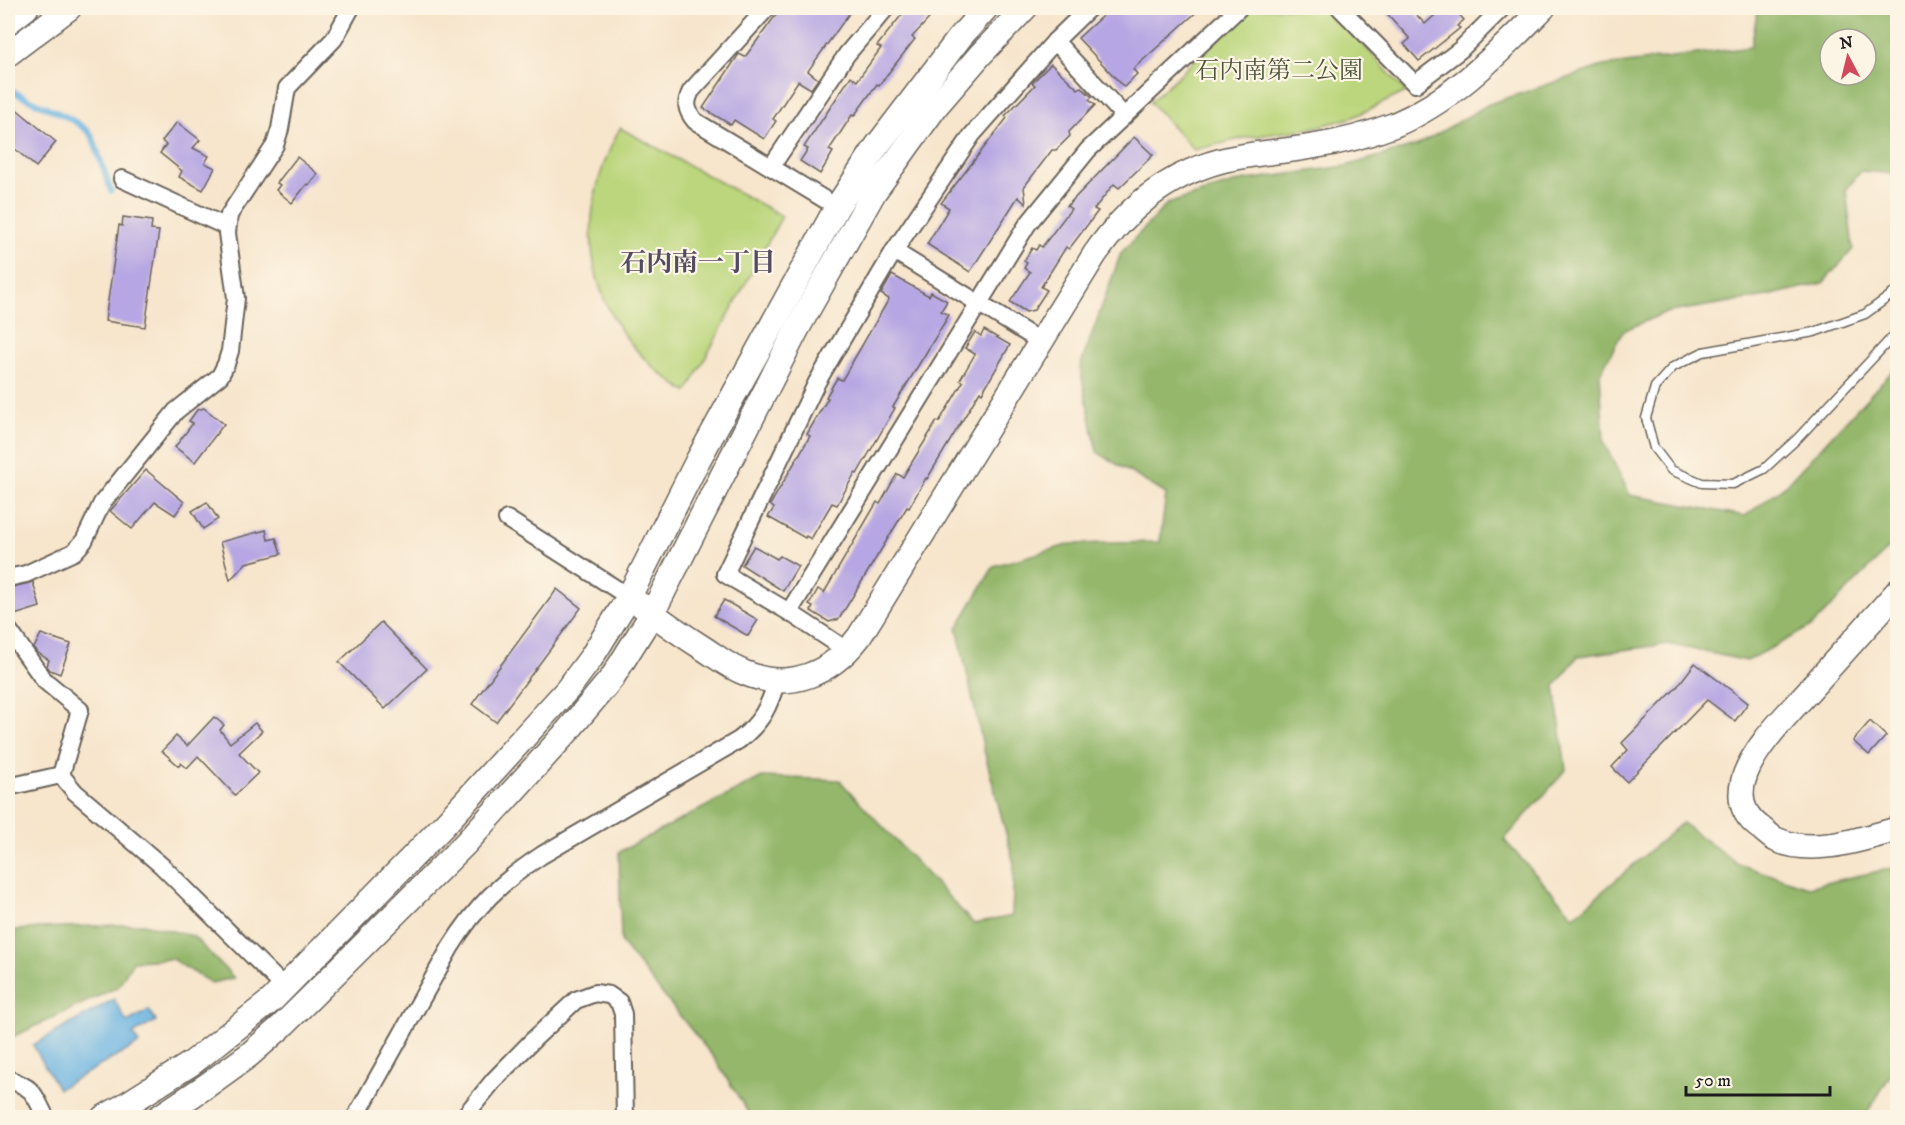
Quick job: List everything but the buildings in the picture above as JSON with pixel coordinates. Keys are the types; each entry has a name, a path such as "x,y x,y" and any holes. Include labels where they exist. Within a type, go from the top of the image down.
{"street":[{"path":"8,21 26,8"},
{"path":"8,54 69,8"},
{"path":"8,578 26,574 74,552 84,541 102,503 176,411 220,376 230,351 236,298 227,227 229,215 275,145 287,88 334,39 351,8"},
{"path":"767,8 691,90 686,101 688,112 695,121 837,207"},
{"path":"771,167 847,54 886,8"},
{"path":"103,1118 192,1063 262,1010 444,825 543,717 591,658 629,597 698,460 837,207 884,137 961,36 986,8"},
{"path":"158,1118 249,1055 282,1026 465,844 565,734 612,678 652,614 797,329 874,192 936,106 1025,8"},
{"path":"848,651 789,612 724,574 817,382 894,251 972,135 1055,41 1089,8"},
{"path":"789,612 1027,225 1088,150 1239,8"},
{"path":"1340,8 1415,84 1460,50 1492,11"},
{"path":"507,519 731,666 753,676 777,680 809,676 824,670 848,651 859,637 1095,254 1128,213 1148,196 1179,178 1220,161 1356,138 1395,124 1431,106 1465,83 1496,56 1543,8"},
{"path":"1055,41 1124,116"},
{"path":"122,179 227,227"},
{"path":"894,251 1041,342"},
{"path":"1898,591 1774,730 1752,759 1742,783 1742,794 1749,820 1776,840 1805,847 1828,846 1898,829"},
{"path":"8,629 44,680 80,710 61,775"},
{"path":"356,1118 450,948 466,922 489,896 515,873 542,855 739,740 753,729 764,715 777,680"},
{"path":"61,775 75,792 168,871 285,988"},
{"path":"8,787 61,775"},
{"path":"463,1118 494,1080 534,1039 576,1000 594,993 609,995 619,1002 623,1014 625,1118"},
{"path":"8,1079 31,1090 46,1118"}],"lane":[{"path":"1898,290 1865,314 1814,332 1703,352 1673,367 1655,387 1646,418 1654,448 1671,470 1702,483 1733,484 1764,469 1798,438 1898,331"}],"green space":[{"name":"石内南第二公園","path":"1251,8 1330,8 1406,92 1351,118 1312,128 1244,138 1194,150 1150,102"},
{"path":"1758,8 1897,8 1897,174 1861,171 1846,190 1853,249 1823,283 1767,296 1664,313 1623,331 1600,374 1604,443 1630,495 1745,516 1787,484 1897,366 1897,540 1812,626 1747,661 1668,644 1578,656 1555,686 1566,770 1504,840 1574,916 1682,823 1738,864 1808,887 1897,867 1897,1064 1865,1117 751,1117 714,1058 621,943 619,852 762,777 839,780 974,924 1012,916 1014,864 984,750 957,628 994,566 1071,544 1160,542 1166,494 1097,452 1080,367 1121,253 1167,204 1240,181 1346,166 1418,145 1489,104 1603,66 1751,47"},
{"path":"620,128 782,216 687,392 654,367 628,339 608,308 596,275 592,240 594,204 603,166"},
{"path":"143,924 193,936 234,978 211,983 172,959 133,961 118,987 8,1039 8,931"}],"water":[{"path":"114,999 127,1022 149,1010 156,1021 133,1034 139,1044 58,1089 33,1045"}],"waterway":[{"path":"8,88 67,117 87,131 93,138 111,191"}],"district":[{"name":"石内南一丁目","path":"698,262"}]}
